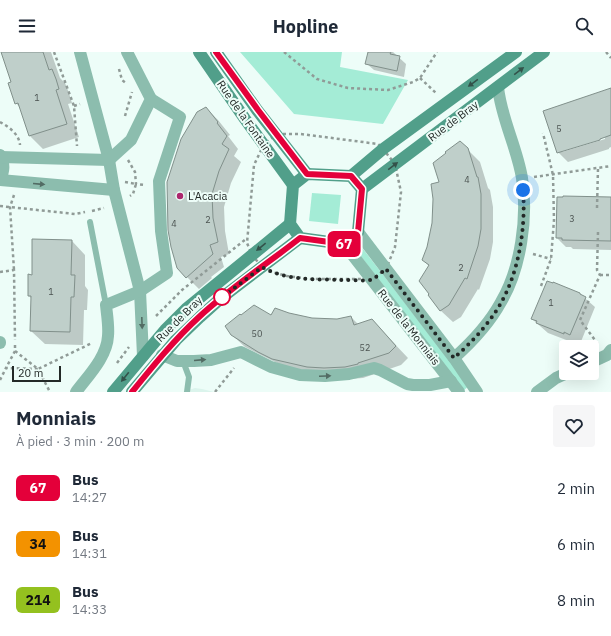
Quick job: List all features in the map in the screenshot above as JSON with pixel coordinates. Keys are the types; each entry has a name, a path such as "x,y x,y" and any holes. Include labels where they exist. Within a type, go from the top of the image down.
{"street":[{"path":"80,52 109,160 114,190 140,291 143,356"},
{"path":"76,392 101,357 107,345 109,335 106,305 140,291 167,273 161,231 160,181 180,117 151,99 127,52"},
{"name":"Rue de la Fontaine","path":"199,52 245,120 293,185"},
{"name":"Rue de la Fontaine","path":"216,52 307,174"},
{"name":"Rue de Bray","path":"351,176 383,149 516,52"},
{"name":"Rue de Bray","path":"362,189 544,52"},
{"path":"454,358 477,335 501,302 514,272 524,223 522,178 516,149 499,97 498,87"},
{"path":"114,190 0,180 4,166 1,156 109,160 131,140 151,99"},
{"path":"307,174 351,176 362,189 358,232 344,244 300,238 290,224 293,185 307,174"},
{"name":"Rue de Bray","path":"113,392 165,330 186,310 290,224"},
{"name":"Rue de la Monniais","path":"358,232 454,358 477,392"},
{"name":"Rue de Bray","path":"132,392 162,355 200,317 220,299 300,238"},
{"name":"Rue de la Monniais","path":"344,244 459,392"},
{"name":"Rue de Bray","path":"162,355 177,361 183,361 211,360 235,353 245,353"},
{"path":"245,353 271,367 300,375 325,376 349,374 374,368 407,384 425,385 451,381"},
{"path":"599,358 609,353"},
{"path":"537,392 559,377"}],"lane":[{"path":"90,222 106,305"},
{"path":"183,361 189,377 187,392"}],"path":[{"path":"54,52 74,106 77,149"},
{"path":"284,52 318,79 348,88 388,90 413,82 420,78 437,52"},
{"path":"606,52 611,58"},
{"path":"117,66 122,80 127,85"},
{"path":"420,78 429,85 439,97"},
{"path":"125,117 132,89"},
{"path":"542,286 552,259 554,220 553,175 543,133"},
{"path":"247,243 252,255 262,267 287,276 310,279 372,280 386,269 395,247 401,192 395,164 383,149"},
{"path":"539,176 611,166"},
{"path":"597,208 598,168"},
{"path":"598,232 597,270 600,275"},
{"path":"535,255 552,259"},
{"path":"600,275 611,275"},
{"path":"600,275 580,320 609,353"},
{"path":"113,368 130,345"},
{"path":"0,380 15,351"},
{"path":"215,392 245,353"},
{"path":"6,368 38,369 50,392"}],"shaded area":[{"path":"195,388 202,389 214,392 183,392"}],"green space":[{"path":"240,52 342,52 340,67 408,80 383,124 294,114"},
{"path":"312,193 341,195 338,224 309,221"},
{"path":"360,245 469,386 464,390 356,250"}],"building":[{"path":"1,52 43,52 49,70 52,69 56,79 59,89 56,90 67,124 29,136 18,103 15,104 8,83 11,82"},
{"path":"368,52 391,52 390,54 400,56 397,71 365,64"},
{"path":"611,88 611,135 600,140 557,153 543,111"},
{"name":"L'Acacia","path":"206,107 227,136 222,144 229,149 219,171 212,194 213,218 218,242 210,245 213,254 186,278 177,268 171,247 168,230 167,182 181,139 197,112"},
{"path":"460,141 468,148 478,177 481,194 481,229 478,246 467,279 465,278 449,305 440,311 419,281 429,265 422,260 427,247 432,223 433,199 431,184 439,182 433,163"},
{"path":"557,197 611,197 611,241 562,240 562,238 556,238"},
{"path":"32,239 72,240 71,275 75,275 74,297 71,297 70,332 30,331 31,296 28,296 28,274 32,275"},
{"path":"547,281 580,293 586,297 570,335 536,323 537,321 531,319"},
{"path":"254,305 271,315 275,308 312,318 337,319 351,316 354,325 372,319 396,346 389,353 345,367 307,367 272,359 231,335 225,326"}],"bus line":[{"name":"67","path":"132,392 162,355 200,317 220,299 300,238 344,244 358,232 362,189 351,176 307,174 216,52"}],"place":[{"name":"L'Acacia","path":"180,196"}],"route":[{"path":"222,297 220,299 262,267 287,276 310,279 356,280 372,280 386,269 454,358 466,347 491,318 501,302 510,282 514,272 524,223 523,190"}]}
